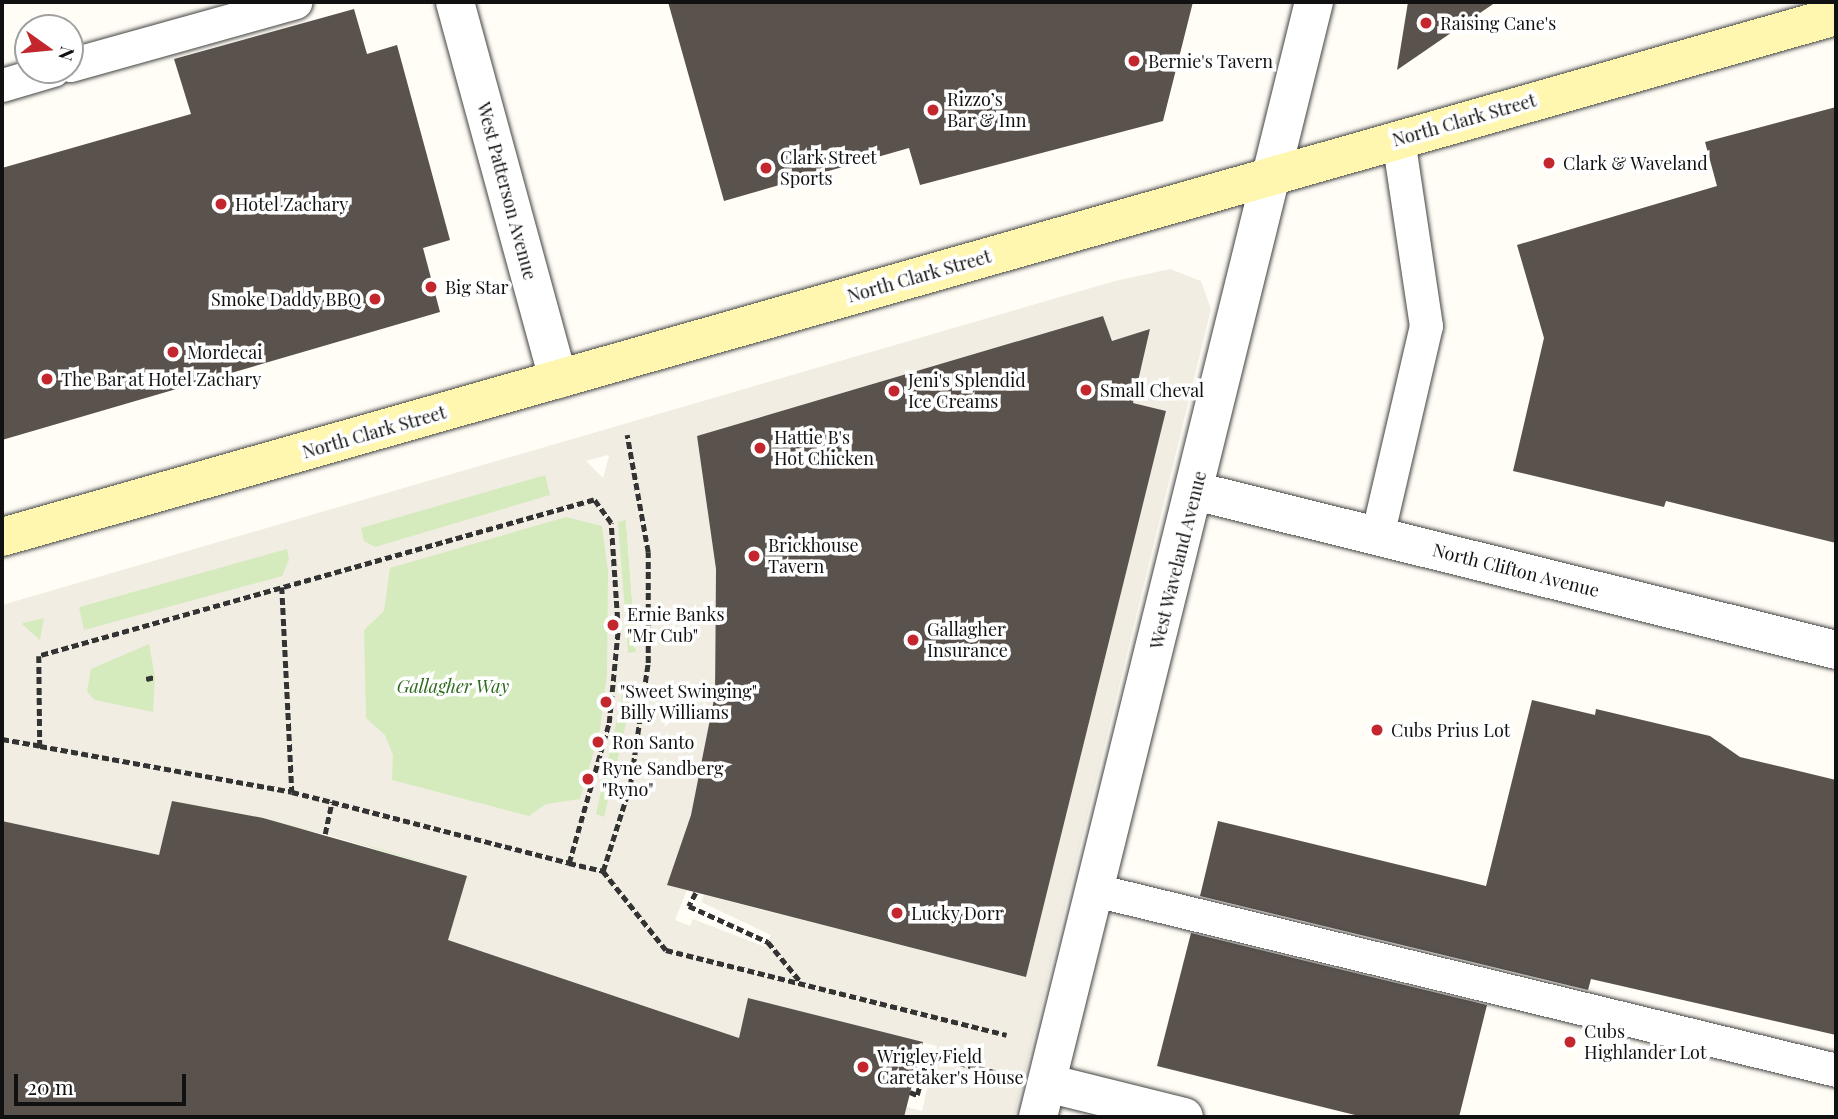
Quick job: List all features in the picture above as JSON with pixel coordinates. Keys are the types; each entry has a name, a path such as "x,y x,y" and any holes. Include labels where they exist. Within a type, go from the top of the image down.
{"main road":[{"name":"North Clark Street","path":"2,537 1836,16"}],"street":[{"name":"West Patterson Avenue","path":"455,2 558,379"},
{"name":"West Waveland Avenue","path":"1043,1100 1274,174 1314,2"},
{"name":"North Clifton Avenue","path":"1195,491 1836,650"},
{"path":"1043,1100 1184,1117"}],"lane":[{"path":"84,61 295,2"},
{"path":"1377,536 1426,326 1398,139"},
{"path":"1095,890 1836,1070"}],"path":[{"path":"603,872 630,786 648,663 648,552 627,435"},
{"path":"40,746 39,656 594,500 611,523 618,629 609,723 569,863"},
{"path":"282,587 292,792"},
{"path":"146,679 155,677"},
{"path":"2,738 292,792 603,872 666,950 1010,1035"},
{"path":"325,834 332,803"},
{"path":"695,892 689,906 768,942 802,983"},
{"path":"910,1093 917,1095 928,1055 1000,1073"}],"green space":[{"name":"Gallagher Way","path":"544,475 626,520 636,652 622,754 605,817 448,940 467,876 325,834 173,801 2,821 2,691 22,623"}],"shaded area":[{"path":"1170,269 1201,281 1211,309 1014,1117 903,1117 906,1107 922,1111 937,1046 749,998 739,1038 448,940 467,876 383,850 263,818 173,801 159,855 2,821 2,605 1115,281","holes":["1103,316 1112,341 1150,330 1133,403 1166,411 1026,977 704,895 701,902 771,935 765,947 693,919 690,926 675,920 687,890 667,885 691,815 715,694 716,569 697,436","608,455 603,478 586,461","545,475 550,495 375,547 364,541 361,528","566,517 602,526 608,571 607,673 600,730 580,799 546,804 529,816 392,780 393,755 385,735 366,718 364,630 384,611 390,568","626,520 636,652 628,653 618,522","287,549 289,560 282,576 84,630 79,607","44,618 40,640 22,624","149,644 155,677 153,712 95,700 87,692 91,669","625,683 635,685 604,817 596,814"]}],"building":[{"path":"668,2 1193,2 1163,121 920,185 909,148 724,201"},
{"path":"1408,2 1496,2 1397,70"},
{"name":"Hotel Zachary","path":"354,9 367,54 397,45 450,240 423,248 440,312 2,440 2,168 191,114 174,59"},
{"path":"1836,107 1836,543 1666,501 1664,507 1513,471 1544,338 1517,245 1717,186 1705,142"},
{"name":"Gallagher Insurance","path":"1103,316 1112,341 1150,329 1133,403 1166,411 1026,977 667,885 691,815 715,694 716,569 697,436"},
{"path":"1532,700 1595,715 1596,709 1710,736 1740,757 1836,780 1836,1035 1591,979 1588,990 1200,896 1218,821 1486,886"},
{"path":"172,801 263,818 467,876 448,940 739,1038 748,998 923,1042 904,1117 2,1117 2,821 159,855"},
{"path":"1191,933 1487,1005 1459,1117 1363,1117 1157,1066"}],"place":[{"name":"Raising Cane's","path":"1426,23"},
{"name":"Bernie's Tavern","path":"1134,61"},
{"name":"Rizzo’s Bar & Inn","path":"933,110"},
{"name":"Clark & Waveland","path":"1549,163"},
{"name":"Clark Street Sports","path":"766,168"},
{"name":"Hotel Zachary","path":"221,204"},
{"name":"Big Star","path":"431,287"},
{"name":"Smoke Daddy BBQ","path":"375,299"},
{"name":"Mordecai","path":"173,352"},
{"name":"The Bar at Hotel Zachary","path":"47,379"},
{"name":"Small Cheval","path":"1086,390"},
{"name":"Jeni's Splendid Ice Creams","path":"894,391"},
{"name":"Hattie B's Hot Chicken","path":"760,448"},
{"name":"Brickhouse Tavern","path":"754,556"},
{"name":"Ernie Banks \"Mr Cub\"","path":"613,625"},
{"name":"Gallagher Insurance","path":"913,640"},
{"name":"\"Sweet Swinging\" Billy Williams","path":"606,702"},
{"name":"Cubs Prius Lot","path":"1377,730"},
{"name":"Ron Santo","path":"598,742"},
{"name":"Ryne Sandberg \"Ryno\"","path":"588,779"},
{"name":"Lucky Dorr","path":"897,913"},
{"name":"Cubs Highlander Lot","path":"1570,1042"},
{"name":"Wrigley Field Caretaker's House","path":"863,1067"}]}
